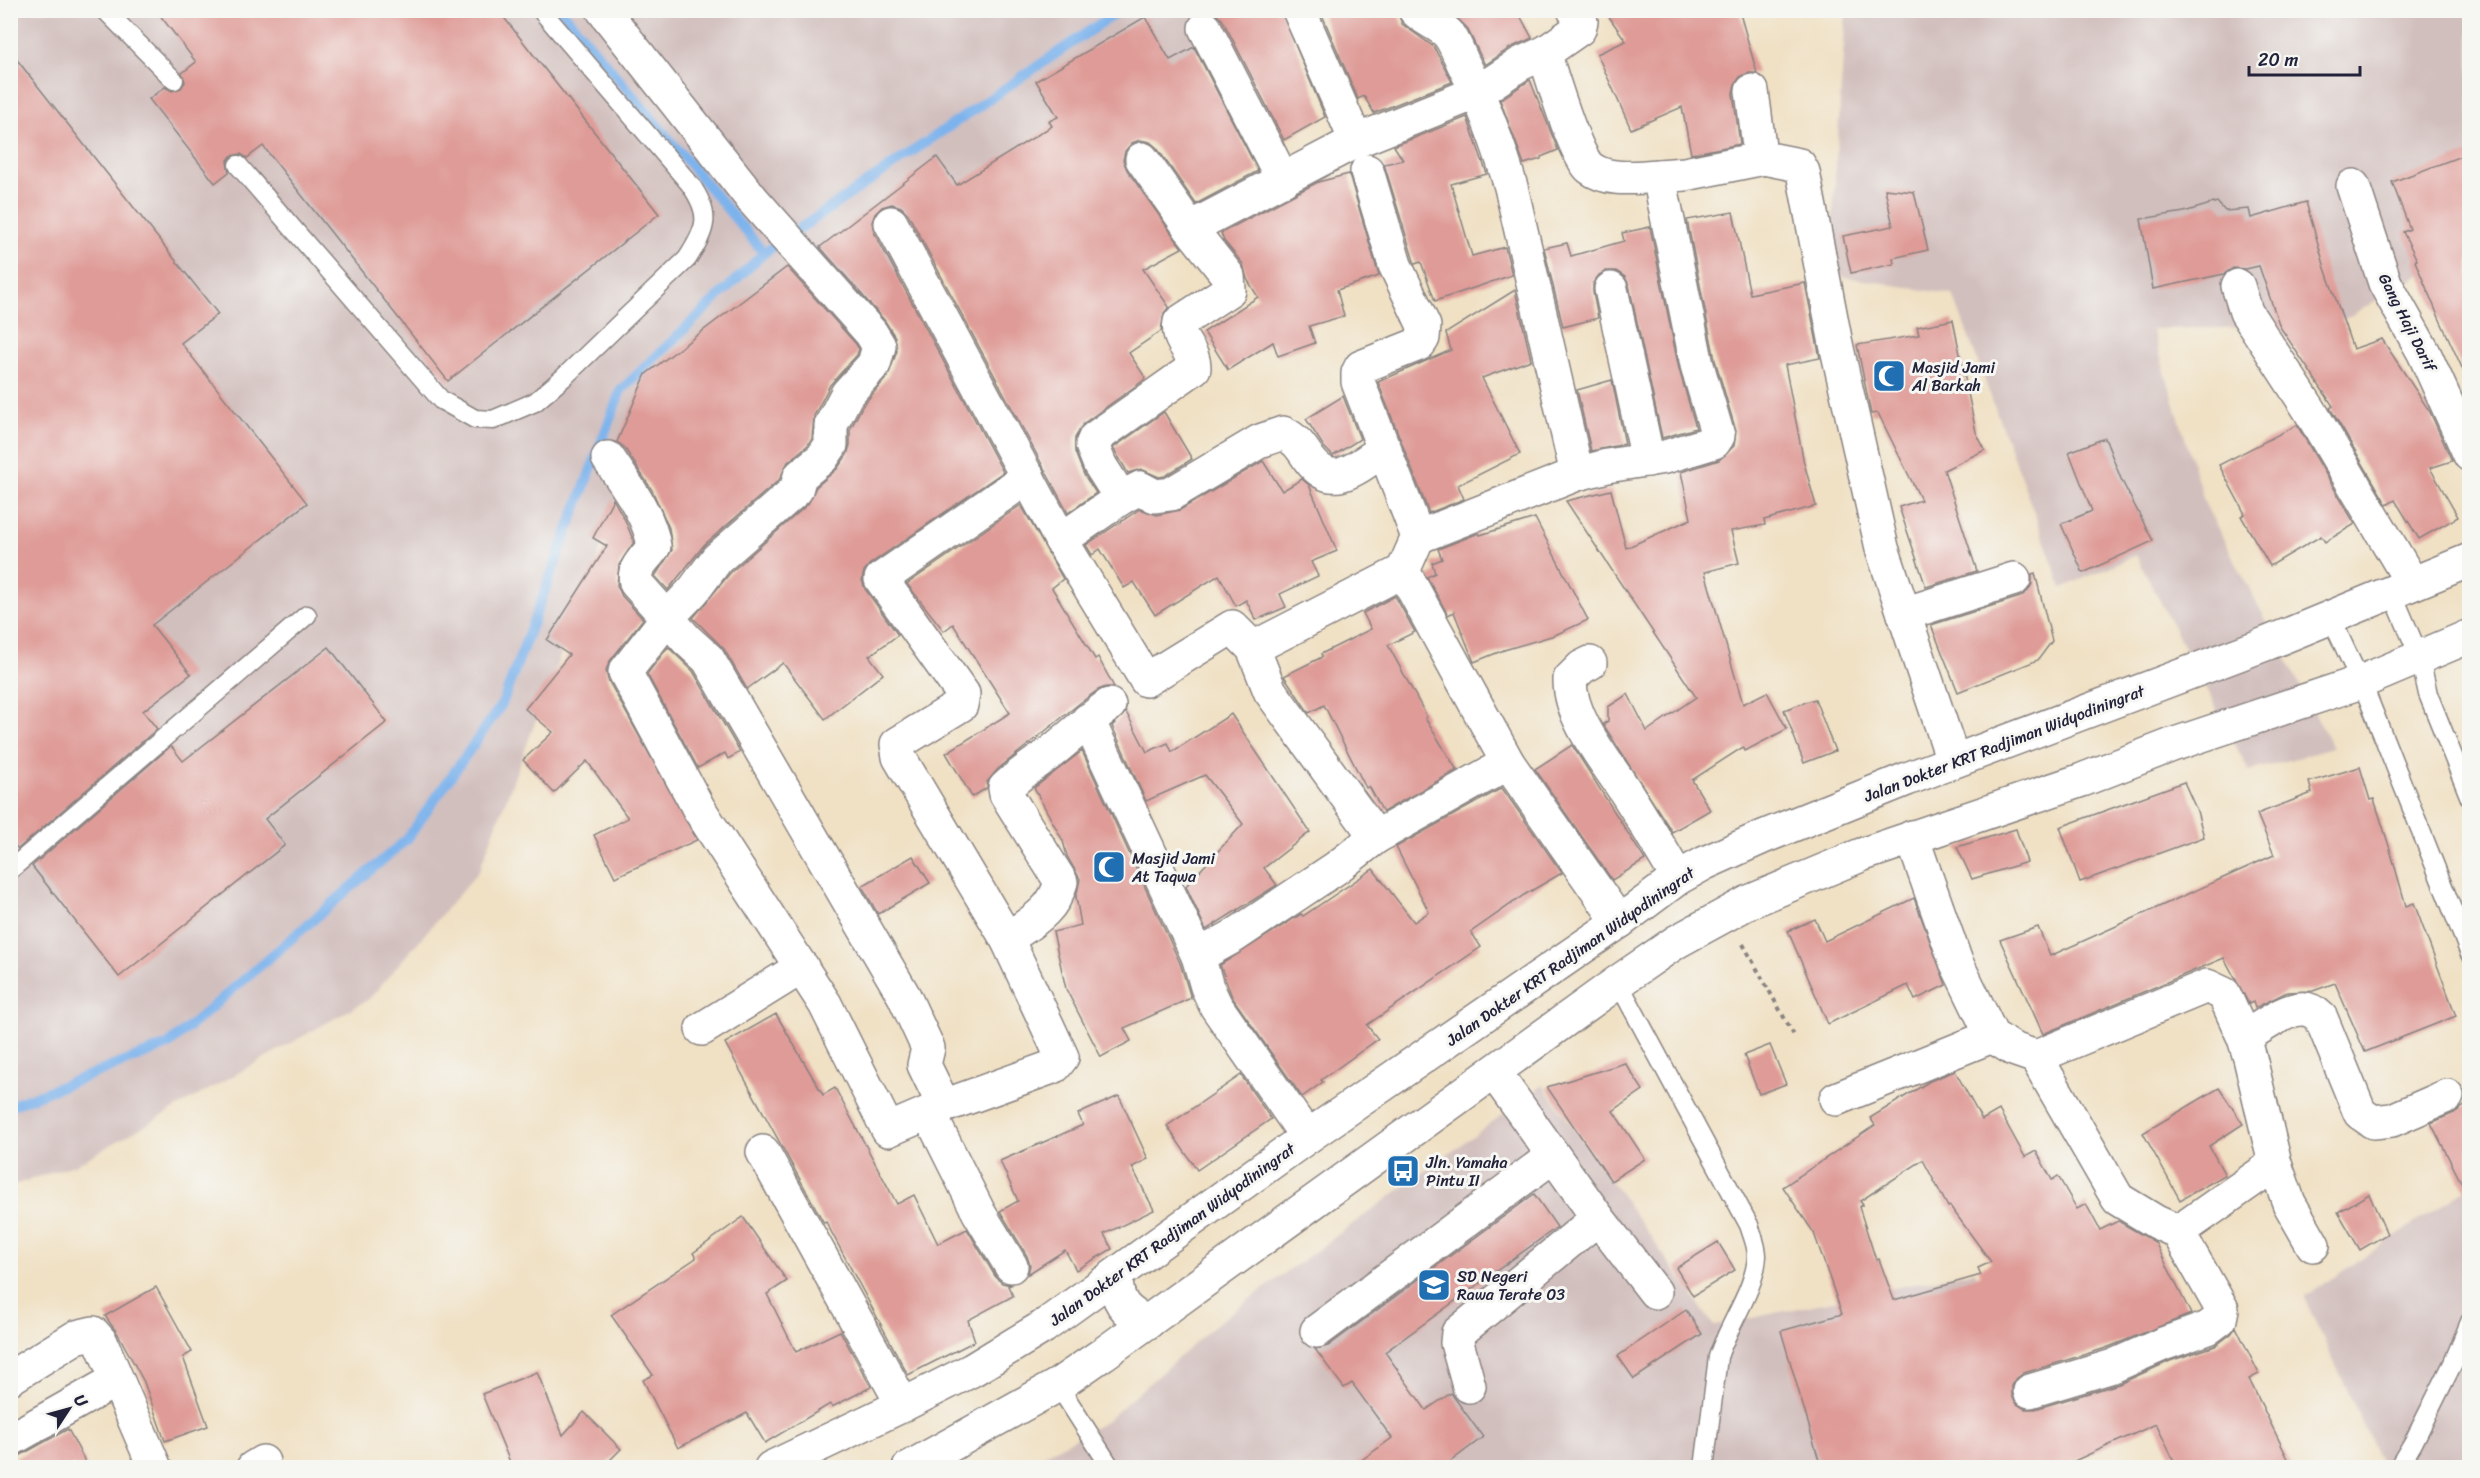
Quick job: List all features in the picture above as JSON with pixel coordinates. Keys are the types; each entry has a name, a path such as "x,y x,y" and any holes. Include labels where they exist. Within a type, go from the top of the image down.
{"street":[{"path":"603,10 753,200 871,333 879,346 874,364 847,394 831,425 831,446 822,458 800,476 796,490 717,559 625,672 699,809 825,1004 888,1130 936,1109 1055,1066 1062,1057 1007,939 899,757 897,744 961,705 963,694 881,579 1028,477"},
{"path":"1299,10 1356,141"},
{"path":"1415,10 1422,18 1440,26 1449,35 1478,92 1498,143 1511,187 1577,474"},
{"path":"1190,228 1356,141 1478,92 1520,64 1546,52 1579,29 1581,21 1574,10"},
{"path":"1205,28 1283,180"},
{"path":"1546,52 1548,65 1578,149 1589,168 1618,178 1685,174 1764,158 1799,165 1803,172 1836,344 1882,548 1953,760"},
{"path":"1752,91 1759,148 1764,158"},
{"path":"1121,498 1100,465 1092,445 1095,438 1194,368 1194,358 1181,339 1180,322 1229,290 1228,276 1190,228 1142,159"},
{"path":"1253,648 1403,571 1418,537 1358,382 1358,373 1361,368 1419,344 1423,338 1424,326 1395,266 1367,171"},
{"path":"1418,537 1577,474 1607,466 1648,460 1714,442 1718,435 1697,365 1659,176"},
{"name":"Gang Haji Darif","path":"2353,186 2385,283 2424,352 2469,455"},
{"path":"891,223 1061,540 1146,680 1232,627 1253,648 1270,691 1377,837"},
{"path":"2238,286 2246,312 2321,429 2402,588"},
{"path":"1611,289 1648,460"},
{"path":"1061,540 1121,498 1140,488 1155,496 1171,494 1260,441 1283,433 1296,440 1318,470 1330,477 1343,475 1385,449"},
{"path":"608,458 638,504 652,532 654,546 637,567 634,575 636,583 687,640 708,658 904,996 927,1048 924,1065 936,1109 979,1213 1011,1266"},
{"name":"Jalan Dokter KRT Radjiman Widyodiningrat","path":"771,1467 903,1405 982,1364 1043,1327 1307,1137 1619,922 1678,878 1763,837 1953,760 2331,618 2469,560"},
{"path":"1403,571 1508,763 1619,922"},
{"path":"1904,614 2014,579"},
{"path":"926,1464 1058,1385 1618,981 1676,942 1749,902 1851,859 1911,837 2082,780 2172,745 2361,682 2469,636"},
{"path":"1590,663 1582,667 1570,679 1570,689 1583,729 1627,794 1678,878"},
{"path":"1007,939 1044,913 1057,898 1061,882 1006,794 1005,788 1018,774 1048,754 1099,712 1216,1006 1307,1137"},
{"path":"1198,956 1253,924 1336,868 1377,837 1508,763"},
{"path":"1911,837 1956,962 1992,1036 2036,1057 2118,1199 2156,1222 2178,1232 2223,1309 2220,1319 2208,1328 2163,1344 2114,1366 2030,1391"},
{"path":"702,1029 802,967"},
{"path":"2036,1057 2207,986 2224,994 2244,1038 2275,1164 2289,1203 2313,1245"},
{"path":"2244,1038 2266,1023 2299,1009 2313,1010 2322,1018 2360,1113 2373,1122 2392,1120 2447,1096"},
{"path":"1836,1100 1992,1036"},
{"path":"1494,1072 1598,1218 1655,1292"},
{"path":"763,1152 903,1405"},
{"path":"1317,1331 1553,1156"},
{"path":"2178,1232 2275,1164"},
{"path":"1469,1386 1457,1343 1458,1333 1598,1218"},
{"path":"1116,1276 1116,1291 1123,1305 1134,1316 1148,1322"},
{"path":"10,1378 76,1337 93,1333 101,1342 155,1467"},
{"path":"10,1440 116,1380"}],"lane":[{"path":"105,10 174,80"},
{"path":"238,165 441,400 475,419 493,420 535,402 687,259 701,237 706,217 701,199 690,184 541,10"},
{"path":"2402,588 2428,694 2469,798"},
{"path":"10,870 306,615"},
{"path":"2331,618 2361,682 2469,954"},
{"path":"1618,981 1749,1225 1755,1243 1757,1257 1752,1281 1718,1357 1704,1467"},
{"path":"2398,1467 2433,1403 2469,1322"},
{"path":"1058,1385 1111,1467"}],"path":[{"path":"1727,914 1795,1037"}],"shaded area":[{"path":"10,11 1229,11 1190,61 628,476 479,871 369,999 77,1164 11,1186"},
{"path":"1846,11 2469,11 2469,246 2333,326 2152,329 2205,504 2333,748 2249,771 2136,555 2062,588 1953,295 1829,274"},
{"path":"1543,1085 1714,1326 1975,1271 2048,1467 1020,1468 1105,1422 1220,1321"},
{"path":"2469,1187 2469,1467 2383,1467 2304,1297"}],"building":[{"path":"156,10 498,10 659,214 448,381 263,146 247,158 241,154 231,156 227,162 229,172 215,183 149,99 165,87 172,91 181,88 185,82 182,73 196,62"},
{"path":"1211,10 1281,10 1325,117 1284,140 1222,19"},
{"path":"1320,10 1397,10 1402,24 1434,47 1452,82 1374,113 1364,96 1358,99"},
{"path":"1449,10 1517,10 1532,38 1510,48 1485,65 1467,28"},
{"path":"1604,10 1739,10 1757,73 1741,76 1735,84 1733,93 1740,144 1691,154 1682,107 1631,129 1597,54 1626,41"},
{"path":"1145,17 1170,60 1194,47 1258,171 1196,204 1157,148 1150,142 1140,140 1132,143 1125,151 1123,160 1127,170 1182,248 1143,269 1169,307 1164,313 1161,331 1129,353 1145,377 1144,380 1084,423 1075,438 1075,452 1084,475 1096,493 1068,513 908,214 901,207 892,204 882,207 875,214 872,222 874,232 1003,472 870,564 864,571 862,580 865,589 898,635 869,656 883,674 825,719 783,663 747,689 724,649 693,618 731,572 808,504 816,487 837,469 847,455 850,430 863,405 888,376 897,351 895,337 885,321 820,247 937,157 957,185 1052,126 1049,121 1058,117 1036,81"},
{"path":"10,51 218,314 181,343 307,503 152,625 191,674 143,711 157,729 18,849 10,840"},
{"path":"1530,80 1558,150 1541,159 1524,164 1500,100"},
{"path":"1467,117 1487,174 1451,184 1472,256 1505,247 1512,275 1435,301 1421,262 1415,264 1384,164 1403,160 1394,146"},
{"path":"2469,153 2469,383 2403,232 2410,229 2392,182"},
{"path":"1349,174 1379,276 1337,290 1344,316 1309,326 1315,343 1278,356 1273,342 1228,370 1204,332 1258,297 1247,279 1243,264 1224,241 1221,233 1318,182"},
{"path":"1885,189 1914,192 1928,250 1893,258 1894,264 1851,273 1843,236 1893,226"},
{"path":"2217,202 2225,211 2249,209 2251,218 2306,202 2325,268 2353,349 2382,339 2430,412 2452,461 2430,468 2458,517 2419,539 2395,500 2387,505 2330,408 2333,406 2280,327 2259,266 2246,269 2233,268 2224,274 2153,289 2141,219 2184,212"},
{"path":"1733,212 1750,294 1805,283 1820,358 1785,365 1804,463 1816,506 1764,520 1765,525 1731,531 1739,563 1705,572 1743,704 1767,692 1787,729 1745,751 1743,747 1692,780 1710,810 1672,832 1603,724 1608,721 1608,707 1628,694 1647,731 1696,697 1566,501 1611,490 1626,548 1691,519 1681,472 1719,460 1734,446 1736,431 1715,360 1687,220"},
{"path":"1650,227 1679,369 1696,428 1662,438 1629,285 1625,277 1616,271 1606,271 1599,275 1593,283 1598,318 1563,327 1544,248 1567,243 1571,256 1624,241 1622,233"},
{"path":"787,267 856,344 859,349 857,355 830,385 814,416 812,439 808,445 788,462 779,480 704,545 668,590 655,576 672,550 669,528 652,490 624,447 617,442 646,374"},
{"path":"1515,290 1531,360 1482,378 1520,454 1458,485 1464,499 1429,513 1378,382 1451,350 1446,333"},
{"path":"1953,320 1976,432 1985,450 1944,470 1977,571 1926,587 1899,507 1921,500 1878,413 1871,414 1857,345 1919,335 1917,327"},
{"path":"1612,380 1625,444 1591,451 1577,390"},
{"path":"1343,396 1360,439 1333,456 1324,447 1306,419"},
{"path":"1164,412 1192,459 1165,476 1159,477 1141,469 1128,473 1113,448"},
{"path":"2297,425 2355,524 2325,542 2321,536 2270,566 2241,516 2245,514 2219,465"},
{"path":"2105,438 2121,479 2153,541 2083,573 2061,524 2092,511 2069,452"},
{"path":"1263,461 1282,491 1302,479 1309,485 1337,551 1311,562 1318,576 1280,594 1286,607 1256,620 1246,600 1236,606 1219,575 1155,615 1134,582 1124,588 1100,549 1092,555 1086,545 1140,509 1157,515 1180,510"},
{"path":"613,499 634,542 619,565 617,585 622,596 643,619 610,661 606,670 608,680 697,840 615,877 594,835 628,818 587,761 554,793 523,760 553,732 525,709 569,655 547,640 607,546 593,538"},
{"path":"1021,505 1063,579 1052,588 1095,659 1098,657 1114,687 1098,690 1080,703 998,769 987,782 987,788 972,797 946,753 1010,713 953,624 944,631 907,584"},
{"path":"1535,518 1588,620 1555,635 1504,650 1474,662 1454,612 1448,615 1427,577 1435,573 1432,563 1442,559 1438,549 1479,533 1480,535"},
{"path":"2035,573 2052,641 2038,660 1958,692 1931,625 2020,597 2028,591 2032,584 2032,574"},
{"path":"1395,596 1415,632 1388,645 1427,717 1425,718 1457,770 1383,812 1369,786 1366,788 1324,705 1309,713 1284,676 1371,629 1363,613"},
{"path":"329,647 387,722 265,819 285,845 119,977 32,866 171,746 183,761"},
{"path":"668,647 693,671 740,752 728,759 725,753 698,768 647,674"},
{"path":"1815,699 1835,751 1804,763 1784,710"},
{"path":"1126,712 1147,752 1168,743 1172,752 1231,714 1310,832 1264,868 1277,885 1206,930 1186,886 1243,824 1205,775 1146,801 1112,726"},
{"path":"1572,745 1645,860 1612,880 1535,769"},
{"path":"1082,751 1180,963 1191,998 1124,1028 1131,1041 1101,1057 1066,989 1053,932 1081,925 1076,897 1080,879 1067,856 1063,841 1034,788"},
{"path":"2360,767 2370,800 2374,799 2406,906 2414,903 2456,1016 2365,1052 2335,983 2313,991 2287,992 2255,1008 2253,1002 2249,1004 2224,958 2043,1034 2000,940 2038,927 2050,956 2274,855 2257,814 2312,793 2309,782"},
{"path":"2184,782 2197,811 2204,837 2080,882 2060,827"},
{"path":"1502,788 1562,873 1524,895 1471,932 1481,947 1367,1025 1378,1039 1321,1080 1323,1082 1302,1097 1232,997 1220,965 1301,914 1303,916 1373,869 1414,922 1429,912 1396,847"},
{"path":"2016,829 2027,862 1972,879 1957,847"},
{"path":"913,856 930,883 878,914 862,886"},
{"path":"1914,898 1946,985 1915,1000 1908,985 1828,1024 1788,931 1815,919 1825,941"},
{"path":"776,1014 823,1095 835,1088 897,1204 914,1195 938,1244 967,1229 995,1276 1002,1283 1011,1285 1008,1286 1013,1296 968,1320 975,1341 908,1375 826,1222 824,1223 725,1043"},
{"path":"1770,1045 1786,1084 1759,1094 1744,1055"},
{"path":"1625,1063 1643,1090 1613,1111 1645,1159 1611,1181 1547,1087"},
{"path":"1955,1071 1982,1120 1999,1110 2025,1157 2036,1151 2052,1180 2058,1176 2077,1209 2086,1204 2100,1230 2118,1221 2155,1242 2191,1314 2106,1348 2024,1373 2012,1386 2012,1396 2017,1404 2025,1409 2035,1409 2119,1384 2170,1361 2215,1346 2231,1334 2236,1327 2259,1374 2249,1379 2292,1467 2177,1467 2156,1424 2061,1467 1821,1467 1781,1331 1842,1314 1814,1233 1783,1187 1875,1125 1870,1118 1930,1081","holes":["1923,1160 1948,1207 1950,1206 1991,1262 1978,1268 1981,1275 1894,1300 1879,1259 1876,1260 1859,1207 1863,1205 1860,1201"]},
{"path":"1241,1075 1271,1119 1197,1170 1167,1126"},
{"path":"2219,1088 2243,1124 2209,1146 2225,1175 2180,1200 2143,1133"},
{"path":"1119,1096 1148,1159 1132,1167 1154,1210 1104,1234 1112,1249 1076,1270 1065,1250 1028,1274 1030,1265 1027,1256 1000,1211 1018,1201 1000,1161 1083,1125 1078,1114"},
{"path":"2469,1103 2469,1198 2431,1123 2454,1113"},
{"name":"SD Negeri Rawa Terate 03","path":"1534,1194 1557,1227 1385,1352 1426,1410 1451,1393 1483,1437 1443,1467 1352,1467 1392,1438 1352,1383 1344,1388 1315,1349 1328,1346"},
{"path":"2369,1194 2387,1234 2360,1250 2338,1212"},
{"path":"743,1217 787,1281 767,1294 796,1352 840,1331 871,1387 832,1407 830,1404 765,1443 747,1413 678,1448 643,1380 653,1375 611,1315 696,1258 693,1253"},
{"path":"1718,1242 1735,1270 1693,1296 1676,1268"},
{"path":"156,1287 192,1352 183,1357 208,1426 165,1441 144,1382 118,1334 105,1316"},
{"path":"1686,1310 1702,1334 1634,1379 1618,1356"},
{"path":"537,1372 563,1435 584,1412 621,1449 603,1467 512,1467 482,1394"},
{"path":"68,1429 88,1467 10,1467 10,1461"}],"waterway":[{"path":"561,10 764,253"},
{"path":"10,1106 168,1045 407,839 502,704 621,390 764,253 1120,10"}],"place":[{"name":"Masjid Jami Al Barkah","path":"1889,376"},
{"name":"Masjid Jami At Taqwa","path":"1109,867"},
{"name":"Jln. Yamaha Pintu II","path":"1403,1171"},
{"name":"SD Negeri Rawa Terate 03","path":"1434,1285"}]}
